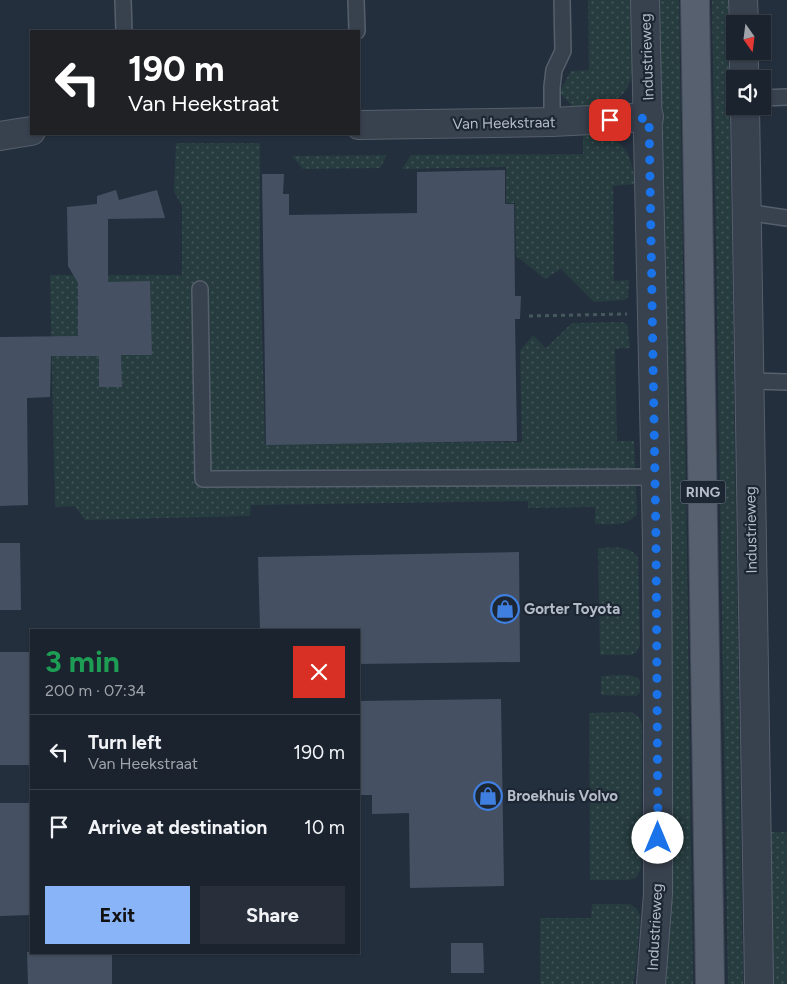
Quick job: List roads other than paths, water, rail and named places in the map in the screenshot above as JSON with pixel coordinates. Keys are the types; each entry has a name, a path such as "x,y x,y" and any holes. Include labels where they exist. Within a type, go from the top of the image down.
{"main road":[{"name":"RING","path":"695,0 710,984"}],"street":[{"name":"Industrieweg","path":"645,0 649,118 655,477 658,894 651,984"},
{"path":"744,0 744,15"},
{"name":"Industrieweg","path":"745,115 759,984"},
{"name":"Van Heekstraat","path":"360,125 552,122 649,118"},
{"path":"0,136 30,131"}],"lane":[{"path":"123,0 124,30"},
{"path":"356,0 356,30"},
{"path":"552,122 554,70 563,51 562,0"},
{"path":"771,98 787,98"},
{"path":"746,212 787,218"},
{"path":"200,288 202,479 655,477"},
{"path":"748,381 787,382"}],"place":[{"name":"Gorter Toyota","path":"505,609"},
{"name":"Broekhuis Volvo","path":"488,796"}]}
